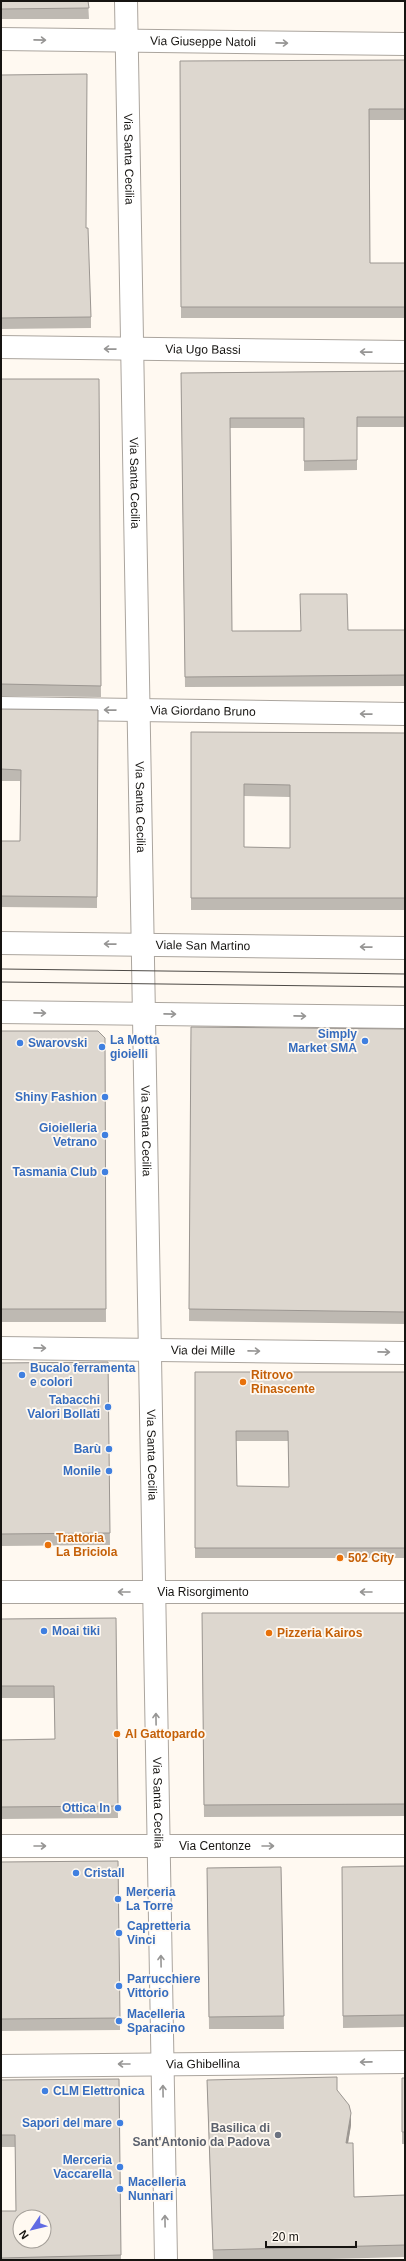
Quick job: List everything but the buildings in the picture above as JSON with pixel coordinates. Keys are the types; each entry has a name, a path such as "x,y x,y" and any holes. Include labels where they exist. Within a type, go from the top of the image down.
{"street":[{"name":"Via Santa Cecilia","path":"126,1 166,2260"},
{"name":"Via Giuseppe Natoli","path":"1,39 405,44"},
{"name":"Via Ugo Bassi","path":"1,347 405,352"},
{"name":"Via Giordano Bruno","path":"1,708 405,714"},
{"name":"Viale San Martino","path":"1,942 405,948"},
{"path":"1,1012 405,1017"},
{"name":"Via dei Mille","path":"1,1348 405,1353"},
{"name":"Via Risorgimento","path":"1,1592 405,1592"},
{"name":"Via Centonze","path":"1,1846 405,1846"},
{"name":"Via Ghibellina","path":"1,2066 405,2062"}],"tram line":[{"path":"1,969 405,974"},
{"path":"1,982 405,987"}],"place":[{"name":"Simply Market SMA","path":"365,1041"},
{"name":"Swarovski","path":"20,1043"},
{"name":"La Motta gioielli","path":"102,1047"},
{"name":"Shiny Fashion","path":"105,1097"},
{"name":"Gioielleria Vetrano","path":"105,1135"},
{"name":"Tasmania Club","path":"105,1172"},
{"name":"Bucalo ferramenta e colori","path":"22,1375"},
{"name":"Ritrovo Rinascente","path":"243,1382"},
{"name":"Tabacchi Valori Bollati","path":"108,1407"},
{"name":"Barù","path":"109,1449"},
{"name":"Monile","path":"109,1471"},
{"name":"Trattoria La Briciola","path":"48,1545"},
{"name":"502 City","path":"340,1558"},
{"name":"Moai tiki","path":"44,1631"},
{"name":"Pizzeria Kairos","path":"269,1633"},
{"name":"Al Gattopardo","path":"117,1734"},
{"name":"Ottica In","path":"118,1808"},
{"name":"Cristall","path":"76,1873"},
{"name":"Merceria La Torre","path":"118,1899"},
{"name":"Capretteria Vinci","path":"119,1933"},
{"name":"Parrucchiere Vittorio","path":"119,1986"},
{"name":"Macelleria Sparacino","path":"119,2021"},
{"name":"CLM Elettronica","path":"45,2091"},
{"name":"Sapori del mare","path":"120,2123"},
{"name":"Basilica di Sant'Antonio da Padova","path":"278,2135"},
{"name":"Merceria Vaccarella","path":"120,2167"},
{"name":"Macelleria Nunnari","path":"120,2189"}]}
